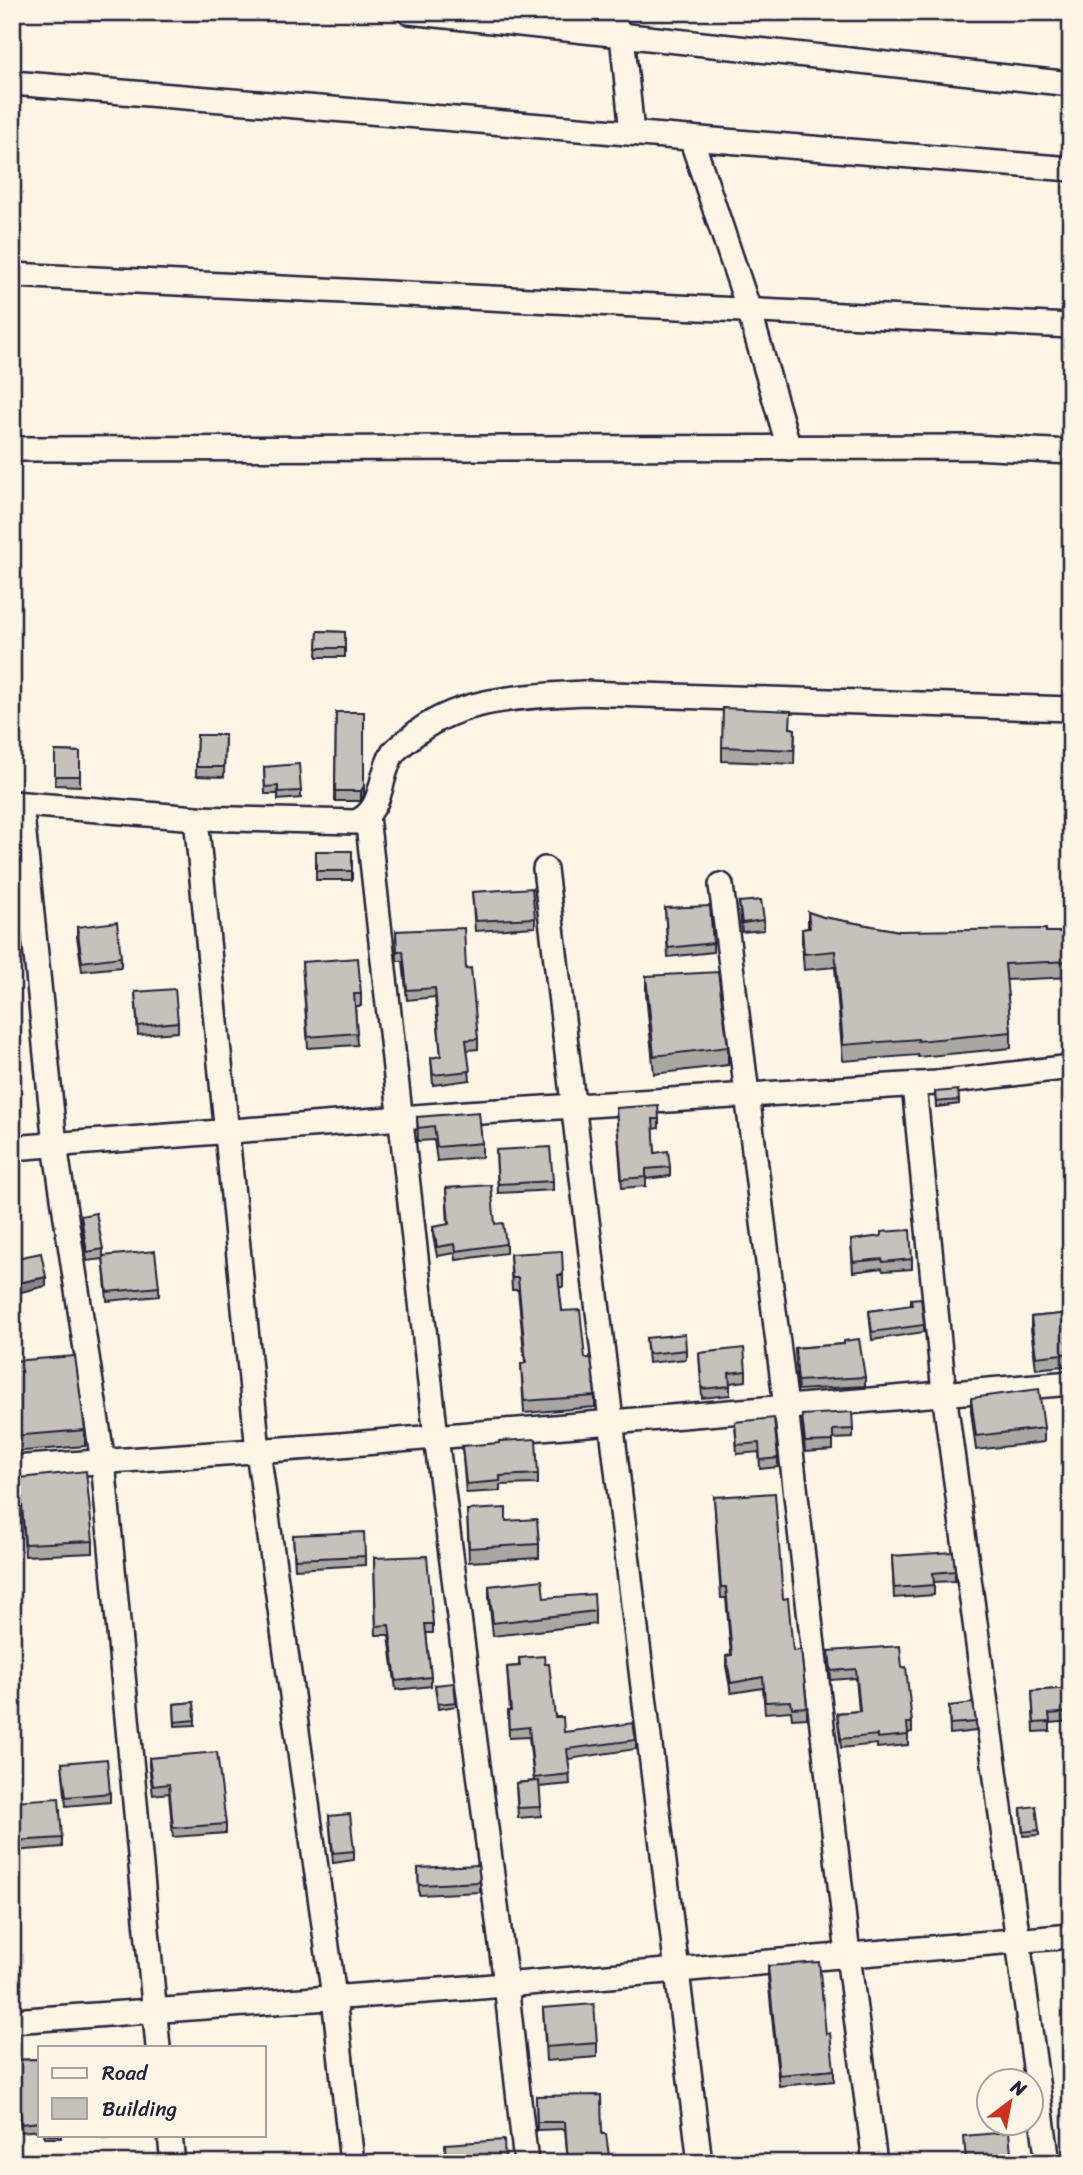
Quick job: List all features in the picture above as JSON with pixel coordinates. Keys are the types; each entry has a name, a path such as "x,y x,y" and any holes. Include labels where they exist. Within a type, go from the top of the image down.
{"street":[{"path":"409,12 1071,84"},
{"path":"605,12 622,36 632,133"},
{"path":"12,82 1071,170"},
{"path":"691,138 749,310 789,448"},
{"path":"12,275 1071,326"},
{"path":"12,449 972,447 1071,452"},
{"path":"158,2046 103,1462 55,1145 16,803 196,818 356,821 368,816 377,803 394,753 423,727 465,708 516,698 583,693 1071,709"},
{"path":"368,816 436,1437 506,1984 526,2163"},
{"path":"196,818 258,1451 334,1997 352,2163"},
{"path":"545,869 700,2163"},
{"path":"722,885 875,2163"},
{"path":"12,1148 399,1118 914,1085 1071,1066"},
{"path":"914,1085 944,1393 1048,2163"},
{"path":"12,1468 436,1437 1071,1383"},
{"path":"12,2021 506,1984 1071,1936"},
{"path":"170,2136 173,2163"}],"building":[{"path":"318,631 345,632 345,648 317,648"},
{"path":"723,708 791,711 790,728 795,729 794,750 722,747"},
{"path":"336,712 364,712 364,786 361,791 335,791"},
{"path":"197,735 225,735 224,767 196,767"},
{"path":"55,751 80,752 80,776 55,776"},
{"path":"299,764 301,791 278,792 278,786 265,787 264,767"},
{"path":"316,851 352,851 352,871 316,871"},
{"path":"532,888 535,918 475,921 472,892"},
{"path":"761,900 764,920 742,923 739,902"},
{"path":"710,906 713,943 668,948 665,908"},
{"path":"808,912 899,931 1046,929 1046,932 1071,932 1071,961 1005,964 1011,1032 843,1045 835,951 804,954 802,929 810,928"},
{"path":"117,922 121,957 82,962 77,927"},
{"path":"464,928 466,969 471,968 478,1039 466,1040 470,1071 433,1075 431,1058 441,1056 435,988 407,990 403,951 397,951 396,931"},
{"path":"12,932 15,964 12,965"},
{"path":"358,958 361,994 354,994 357,1033 308,1037 302,962"},
{"path":"718,972 728,1047 654,1056 646,976"},
{"path":"175,989 178,1022 138,1026 135,992"},
{"path":"958,1090 959,1100 936,1102 935,1092"},
{"path":"658,1105 659,1119 653,1119 655,1153 668,1151 670,1167 646,1169 646,1177 622,1179 616,1108"},
{"path":"479,1112 482,1143 437,1147 434,1126 418,1128 417,1117"},
{"path":"550,1147 553,1181 498,1184 496,1150"},
{"path":"491,1185 495,1224 503,1223 506,1244 456,1251 455,1244 437,1247 433,1227 449,1224 446,1188"},
{"path":"96,1213 103,1249 87,1252 81,1216"},
{"path":"910,1230 912,1259 853,1262 851,1240 881,1236 881,1232"},
{"path":"155,1251 159,1287 107,1292 103,1256"},
{"path":"562,1251 563,1275 558,1275 562,1311 580,1310 585,1358 591,1358 595,1396 524,1401 521,1364 526,1363 518,1278 512,1278 510,1254"},
{"path":"41,1253 46,1277 13,1284 12,1259"},
{"path":"921,1298 924,1325 872,1332 869,1311 912,1305 911,1299"},
{"path":"1071,1313 1071,1353 1036,1357 1031,1317"},
{"path":"685,1334 686,1350 648,1354 646,1338"},
{"path":"859,1339 865,1377 798,1381 795,1348 844,1344 844,1341"},
{"path":"744,1348 746,1371 729,1373 730,1386 702,1389 699,1353"},
{"path":"75,1356 85,1430 12,1436 12,1361"},
{"path":"1039,1389 1044,1428 976,1436 971,1398"},
{"path":"852,1412 853,1429 833,1430 833,1441 805,1442 802,1415"},
{"path":"774,1418 778,1458 760,1460 759,1443 737,1445 735,1422"},
{"path":"536,1439 538,1474 500,1476 500,1481 466,1484 462,1446"},
{"path":"86,1471 93,1541 25,1544 20,1478"},
{"path":"775,1493 783,1599 788,1598 793,1651 801,1650 807,1707 792,1708 791,1701 765,1702 763,1677 731,1683 726,1656 732,1655 726,1587 721,1587 714,1497"},
{"path":"506,1508 506,1521 537,1519 539,1544 469,1548 467,1510"},
{"path":"364,1532 365,1556 295,1559 293,1535"},
{"path":"953,1552 955,1571 933,1573 934,1585 894,1588 892,1556"},
{"path":"427,1556 433,1624 425,1624 431,1677 396,1681 389,1625 376,1626 374,1558"},
{"path":"1066,1576 1071,1576 1071,1596 1068,1596"},
{"path":"542,1580 544,1598 594,1594 595,1611 493,1623 489,1586"},
{"path":"900,1646 902,1668 906,1667 912,1723 907,1723 908,1735 841,1739 837,1713 860,1711 856,1669 831,1671 829,1651"},
{"path":"544,1656 545,1664 549,1664 555,1717 563,1717 564,1732 633,1723 636,1740 567,1749 570,1774 534,1778 529,1727 509,1729 508,1711 511,1711 507,1667 520,1666 519,1658"},
{"path":"454,1683 456,1702 438,1704 435,1685"},
{"path":"1071,1688 1071,1712 1049,1714 1050,1722 1034,1723 1032,1691"},
{"path":"194,1702 195,1720 175,1722 174,1704"},
{"path":"973,1703 976,1722 950,1724 949,1706"},
{"path":"217,1752 226,1824 173,1828 169,1784 153,1786 149,1758"},
{"path":"107,1759 110,1793 66,1797 62,1763"},
{"path":"539,1781 541,1807 518,1808 516,1783"},
{"path":"12,1784 14,1801 59,1798 62,1838 14,1841"},
{"path":"1036,1806 1039,1830 1023,1832 1021,1808"},
{"path":"350,1814 354,1851 333,1853 329,1816"},
{"path":"478,1865 480,1882 419,1885 418,1868"},
{"path":"819,1962 826,2034 830,2033 834,2070 779,2075 768,1966"},
{"path":"594,2004 597,2043 546,2047 543,2008"},
{"path":"38,2059 38,2122 21,2124 15,2060"},
{"path":"601,2095 602,2134 606,2134 610,2163 568,2163 565,2122 537,2122 536,2096"},
{"path":"964,2136 1009,2136 1012,2163 966,2163"},
{"path":"504,2140 505,2163 446,2163 445,2144"}]}
